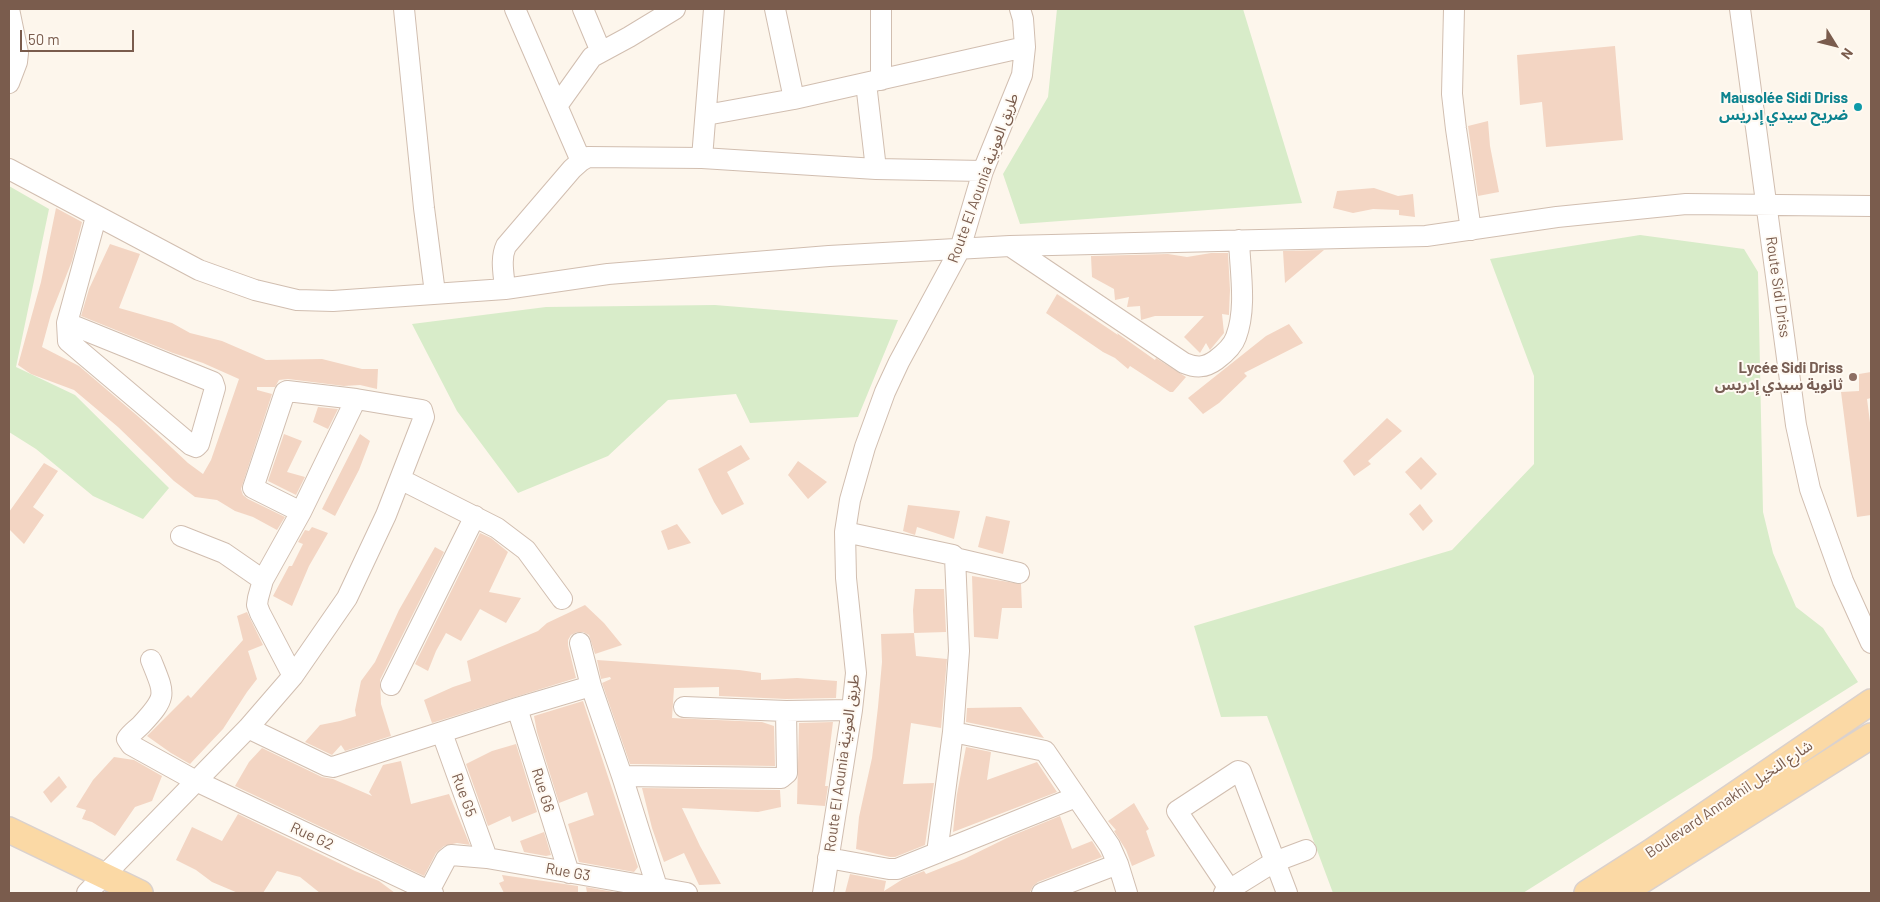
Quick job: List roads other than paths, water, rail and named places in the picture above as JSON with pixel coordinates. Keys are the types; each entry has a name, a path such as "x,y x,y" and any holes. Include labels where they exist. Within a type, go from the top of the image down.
{"main road":[{"name":"Boulevard Annakhil شارع النخيل","path":"1587,893 1651,852 1871,702"},
{"name":"Boulevard Annakhil شارع النخيل","path":"1622,893 1871,736"},
{"path":"9,830 140,893"}],"street":[{"path":"9,9 18,53 18,62 9,83"},
{"path":"404,9 413,80 424,208 436,293"},
{"path":"515,9 581,161"},
{"path":"583,9 601,52"},
{"path":"702,158 714,9"},
{"path":"774,9 794,99"},
{"path":"876,169 874,82 882,9"},
{"name":"Route El Aounia طريق العونية","path":"823,893 856,674 846,578 845,532 850,500 862,456 885,392 899,362 960,249 983,170 1022,75 1025,47 1023,19 1020,9"},
{"path":"1454,9 1452,94 1471,230"},
{"name":"Route Sidi Driss","path":"1740,9 1796,424 1810,488 1844,581 1871,643"},
{"path":"557,106 592,57 629,37 665,11"},
{"path":"706,115 874,82 1025,47"},
{"path":"505,289 503,260 506,246 581,161 588,157 702,158 876,169 983,170"},
{"path":"9,169 96,217 199,270 255,290 297,300 333,301 505,289 618,273 830,256 1010,246 1426,236 1557,218 1686,204 1871,206"},
{"path":"67,323 213,382 215,388 199,444 196,447 191,445 71,344 67,337 67,323 96,217"},
{"path":"1010,246 1184,363 1200,367 1207,366 1217,359 1228,350 1236,338 1241,301 1239,240"},
{"path":"87,893 248,728 293,676 347,598 386,515 424,417 423,412 356,400 287,391 284,394 253,488 301,512"},
{"path":"293,676 257,605 263,580 301,512 356,400"},
{"path":"400,479 497,528 526,550 562,599"},
{"path":"391,685 475,516"},
{"path":"845,532 953,555 955,558 1019,573"},
{"path":"181,536 224,553 263,580"},
{"path":"937,853 953,732 959,652 955,558"},
{"path":"580,643 591,686 657,887"},
{"name":"Rue G2","path":"151,660 162,688 160,702 154,711 130,734 127,739 128,742 196,781 430,892"},
{"path":"248,728 327,766 333,767 591,686"},
{"path":"684,707 786,711 852,710"},
{"name":"Rue G6","path":"517,708 569,873"},
{"path":"622,776 781,778 787,773 786,711"},
{"path":"953,732 1045,751 1110,846 1127,893"},
{"name":"Rue G5","path":"442,733 487,858"},
{"path":"1286,893 1274,862 1241,772 1238,771 1177,811 1228,892 1274,862 1306,850"},
{"path":"828,858 889,869 905,866 1076,797"},
{"name":"Rue G3","path":"430,892 450,855 487,858 687,893"},
{"path":"1042,893 1118,864"}],"place":[{"name":"Mausolée Sidi Driss ضريح سيدي إدريس","path":"1858,107"},
{"name":"Lycée Sidi Driss ثانوية سيدي إدريس","path":"1853,377"}]}
